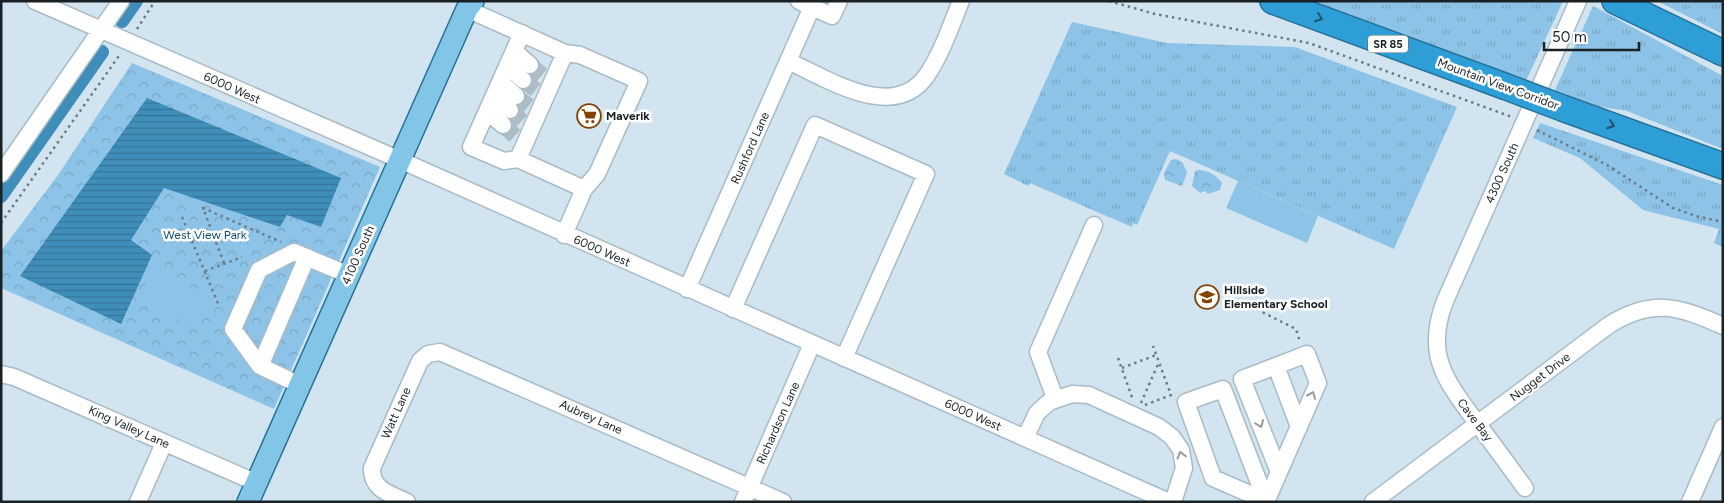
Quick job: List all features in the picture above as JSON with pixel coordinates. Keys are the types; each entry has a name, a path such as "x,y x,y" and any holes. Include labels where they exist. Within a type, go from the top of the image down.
{"highway":[{"name":"Mountain View Corridor","path":"1273,1 1723,166"},
{"path":"1616,1 1723,54"}],"main road":[{"name":"4100 South","path":"252,492 469,4"}],"street":[{"name":"6000 West","path":"35,1 400,160 564,235 1171,502"},
{"path":"1,174 121,1"},
{"path":"788,61 866,94 886,98 902,95 915,88 930,70 961,1"},
{"name":"4300 South","path":"1436,348 1436,331 1443,306 1578,1"},
{"path":"469,4 522,34 565,53 580,54 639,81 597,174 584,189 564,235"},
{"path":"805,4 836,9"},
{"name":"Rushford Lane","path":"687,289 788,61 805,4"},
{"path":"522,34 471,147 504,161 518,159 584,189"},
{"path":"518,159 520,140 530,118 538,82 565,53"},
{"path":"510,58 538,82"},
{"path":"497,89 513,103"},
{"path":"487,111 503,125"},
{"path":"733,309 815,125 926,174 844,358"},
{"path":"1055,398 1038,352 1094,225"},
{"path":"300,385 260,366 233,329 259,270 294,252 349,275"},
{"path":"260,366 307,257"},
{"name":"Nugget Drive","path":"1374,502 1609,325 1630,313 1650,307 1672,308 1694,313 1723,326"},
{"name":"Richardson Lane","path":"746,494 812,344"},
{"name":"Cave Bay","path":"1436,348 1446,379 1525,488"},
{"name":"Aubrey Lane","path":"432,352 449,354 746,494 782,502"},
{"name":"Watt Lane","path":"408,502 381,490 373,481 374,464 418,365 423,357 432,352"},
{"path":"1266,501 1279,472 1298,427 1318,383 1308,354 1242,379 1279,472"},
{"path":"1276,366 1298,427"},
{"name":"King Valley Lane","path":"1,374 14,377 164,442 252,492"},
{"path":"1223,389 1266,501 1214,478 1186,402 1223,389"},
{"path":"1025,438 1037,413 1055,398 1072,394 1089,395 1159,427 1172,437 1181,450 1184,468 1171,502"},
{"path":"1690,502 1723,427"},
{"path":"138,502 164,442"}],"path":[{"path":"136,31 156,1"},
{"path":"1109,1 1154,14 1309,43 1515,119"},
{"path":"1,223 120,54"},
{"path":"1533,128 1607,166 1673,208 1696,216 1723,222"},
{"path":"224,263 203,208 281,242"},
{"path":"182,217 219,306"},
{"path":"204,271 242,257"},
{"path":"1254,288 1262,312 1296,329 1301,346"},
{"path":"1153,346 1156,355 1159,362 1171,395 1140,407 1159,362"},
{"path":"1122,368 1156,355"},
{"path":"1118,358 1135,404"}],"green space":[{"path":"1313,1 1563,1 1525,83"},
{"path":"1657,1 1723,1 1723,34"},
{"path":"1593,6 1723,76 1723,149 1627,111 1582,104 1554,92"},
{"path":"1072,22 1167,43 1295,47 1457,107 1394,249 1170,151 1137,225 1133,223 1132,227 1030,183 1028,186 1004,174"},
{"name":"West View Park","path":"132,63 380,167 274,409 1,288 1,251 58,175"},
{"path":"1540,123 1723,185 1723,247 1714,243 1719,229 1643,210 1580,158 1533,138"},
{"path":"1176,159 1183,163 1187,173 1182,186 1165,180 1164,173 1171,160"},
{"path":"1195,171 1208,172 1217,178 1222,183 1220,190 1208,194 1205,191 1200,193 1192,186"},
{"path":"1238,181 1318,216 1307,243 1226,208"},
{"path":"152,271 211,297 198,328 139,301"}],"shaded area":[{"path":"147,98 341,178 321,227 287,215 280,227 164,188 131,240 152,255 121,324 20,276"}],"waterway":[{"path":"122,21 136,1"},
{"path":"1,196 102,52"}],"tunnel":[{"path":"530,65 542,75"},
{"path":"523,80 536,90"},
{"path":"516,96 529,106"},
{"path":"510,110 522,121"},
{"path":"503,125 515,136"}],"place":[{"name":"Maverik","path":"589,116"},
{"name":"Hillside Elementary School","path":"1207,297"}]}
